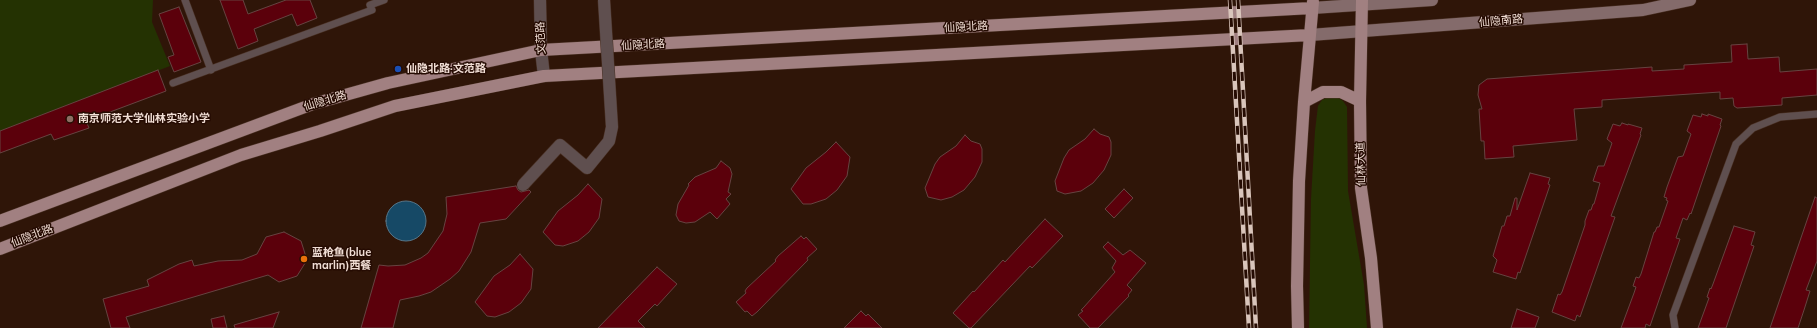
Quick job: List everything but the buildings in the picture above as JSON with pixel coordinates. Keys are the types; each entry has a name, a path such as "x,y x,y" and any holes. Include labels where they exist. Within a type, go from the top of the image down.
{"main road":[{"name":"仙林大道","path":"1362,3 1360,101 1361,188 1371,258 1377,328"},
{"name":"仙隐北路","path":"0,221 313,104 388,83 541,50 1313,4"},
{"path":"1298,328 1297,286 1299,181 1304,102 1313,4"},
{"name":"仙隐北路","path":"0,248 241,155 320,131 394,106 544,76 1310,35"},
{"path":"1304,102 1323,92 1341,92 1360,101"}],"street":[{"name":"文范路","path":"540,0 541,50 544,76"},
{"path":"524,184 560,145 587,168 609,141 612,127 604,0"},
{"path":"1313,4 1432,0"},
{"name":"仙隐南路","path":"1310,35 1643,10 1690,0"}],"lane":[{"path":"185,0 211,70"},
{"path":"173,83 372,10 370,5 384,0"},
{"path":"1675,328 1673,315 1736,144 1753,128 1780,117 1817,114"}],"green space":[{"path":"0,0 153,0 152,22 170,66 0,131"},
{"path":"1330,96 1337,97 1343,101 1347,107 1348,191 1364,285 1367,328 1309,328 1311,199 1315,131 1318,106 1322,100"}],"water":[{"path":"410,201 417,204 423,210 426,221 425,229 417,238 410,241 402,241 395,238 387,229 386,217 389,210 398,202"}],"railway":[{"path":"1230,0 1249,328"},
{"path":"1238,0 1256,328"}],"place":[{"name":"仙隐北路·文范路","path":"398,69"},
{"name":"南京师范大学仙林实验小学","path":"70,119"},
{"name":"蓝枪鱼(blue marlin)西餐","path":"304,259"}]}
